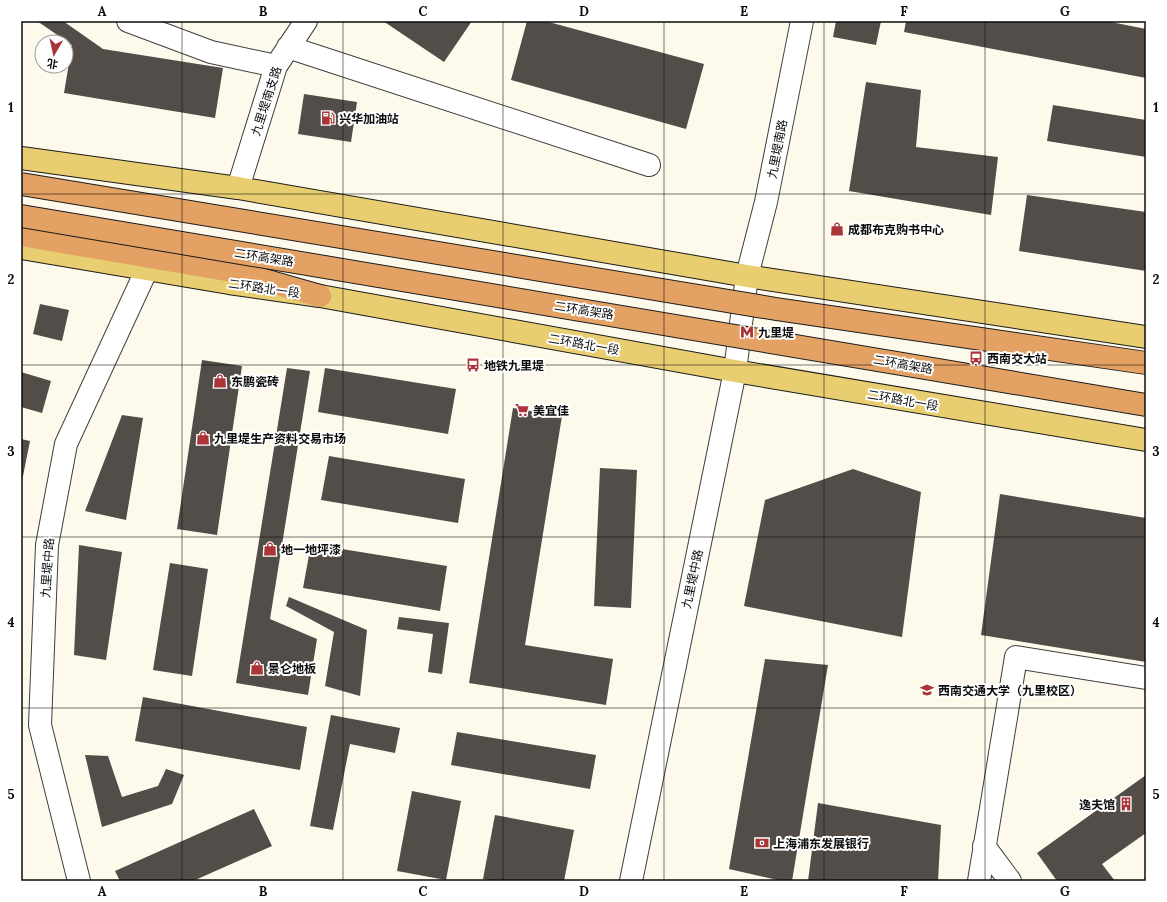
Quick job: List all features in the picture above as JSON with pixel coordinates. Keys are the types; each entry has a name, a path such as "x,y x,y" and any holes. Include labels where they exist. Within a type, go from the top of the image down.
{"highway":[{"path":"21,184 776,309 1146,363"},
{"name":"二环高架路","path":"21,216 1146,405"},
{"path":"21,234 232,271 320,296"}],"main road":[{"path":"21,158 238,188 747,276 1146,337"},
{"name":"二环路北一段","path":"21,248 320,296 735,371 1146,440"}],"street":[{"path":"128,21 211,52 276,66"},
{"name":"九里堤南支路","path":"238,188 276,66 306,21"},
{"name":"九里堤南路","path":"747,276 766,202 802,21"},
{"path":"288,47 650,165"},
{"name":"九里堤中路","path":"79,881 40,725 47,545 66,444 146,269"},
{"name":"九里堤中路","path":"631,881 735,371 747,276"},
{"path":"979,881 1016,657 1146,678"},
{"path":"984,846 1010,881"}],"building":[{"path":"37,21 63,21 103,49 223,68 215,118 64,93 67,74 74,74 74,34 56,34"},
{"path":"383,21 472,21 444,62"},
{"path":"527,21 545,21 704,64 686,129 511,80"},
{"path":"836,21 881,21 876,45 833,37"},
{"path":"906,21 1106,21 1146,29 1146,78 904,32"},
{"path":"866,82 921,90 916,147 998,157 991,215 849,191"},
{"name":"兴华加油站","path":"304,94 357,102 351,142 298,134"},
{"path":"1053,105 1146,120 1146,157 1047,141"},
{"path":"1027,195 1146,212 1146,271 1019,251"},
{"path":"40,304 69,310 62,341 33,334"},
{"path":"202,360 242,366 217,535 177,529"},
{"path":"287,368 310,371 270,619 317,639 308,695 236,683"},
{"path":"325,368 456,389 448,434 318,412"},
{"path":"21,372 51,381 42,413 21,407"},
{"path":"513,408 562,416 525,645 613,659 606,705 469,683"},
{"path":"122,415 143,418 126,520 85,511"},
{"path":"21,439 30,441 22,481 21,481"},
{"path":"329,456 465,479 458,523 321,500"},
{"path":"600,468 637,470 631,608 594,606"},
{"path":"853,469 921,492 902,637 744,606 765,500"},
{"path":"1000,494 1146,518 1146,662 981,635"},
{"path":"311,544 447,566 440,611 303,588"},
{"path":"79,545 122,552 106,660 74,655"},
{"path":"170,563 208,569 192,676 153,670"},
{"path":"289,597 367,630 360,696 325,686 334,632 286,606"},
{"path":"399,617 449,623 442,674 428,672 433,634 397,629"},
{"path":"765,659 828,665 792,881 782,881 729,869"},
{"path":"143,697 307,727 300,770 135,741"},
{"path":"331,715 400,728 395,753 350,744 333,830 310,826"},
{"path":"457,732 596,755 590,789 451,765"},
{"path":"85,755 108,756 122,797 158,786 166,769 184,775 172,804 102,827"},
{"name":"逸夫馆","path":"1146,775 1146,833 1102,864 1115,881 1057,881 1037,853"},
{"path":"412,791 461,801 446,880 397,871"},
{"path":"818,803 941,825 938,881 808,881"},
{"path":"254,809 272,846 193,881 120,881 115,871"},
{"path":"495,815 574,830 564,881 494,881 483,879"}],"place":[{"name":"兴华加油站","path":"328,118"},
{"name":"成都布克购书中心","path":"837,229"},
{"name":"九里堤","path":"747,332"},
{"name":"西南交大站","path":"976,358"},
{"name":"地铁九里堤","path":"473,365"},
{"name":"东鹏瓷砖","path":"220,381"},
{"name":"美宜佳","path":"522,410"},
{"name":"九里堤生产资料交易市场","path":"203,438"},
{"name":"地一地坪漆","path":"270,549"},
{"name":"景仑地板","path":"257,668"},
{"name":"西南交通大学（九里校区）","path":"927,690"},
{"name":"逸夫馆","path":"1126,804"},
{"name":"上海浦东发展银行","path":"762,843"}]}
